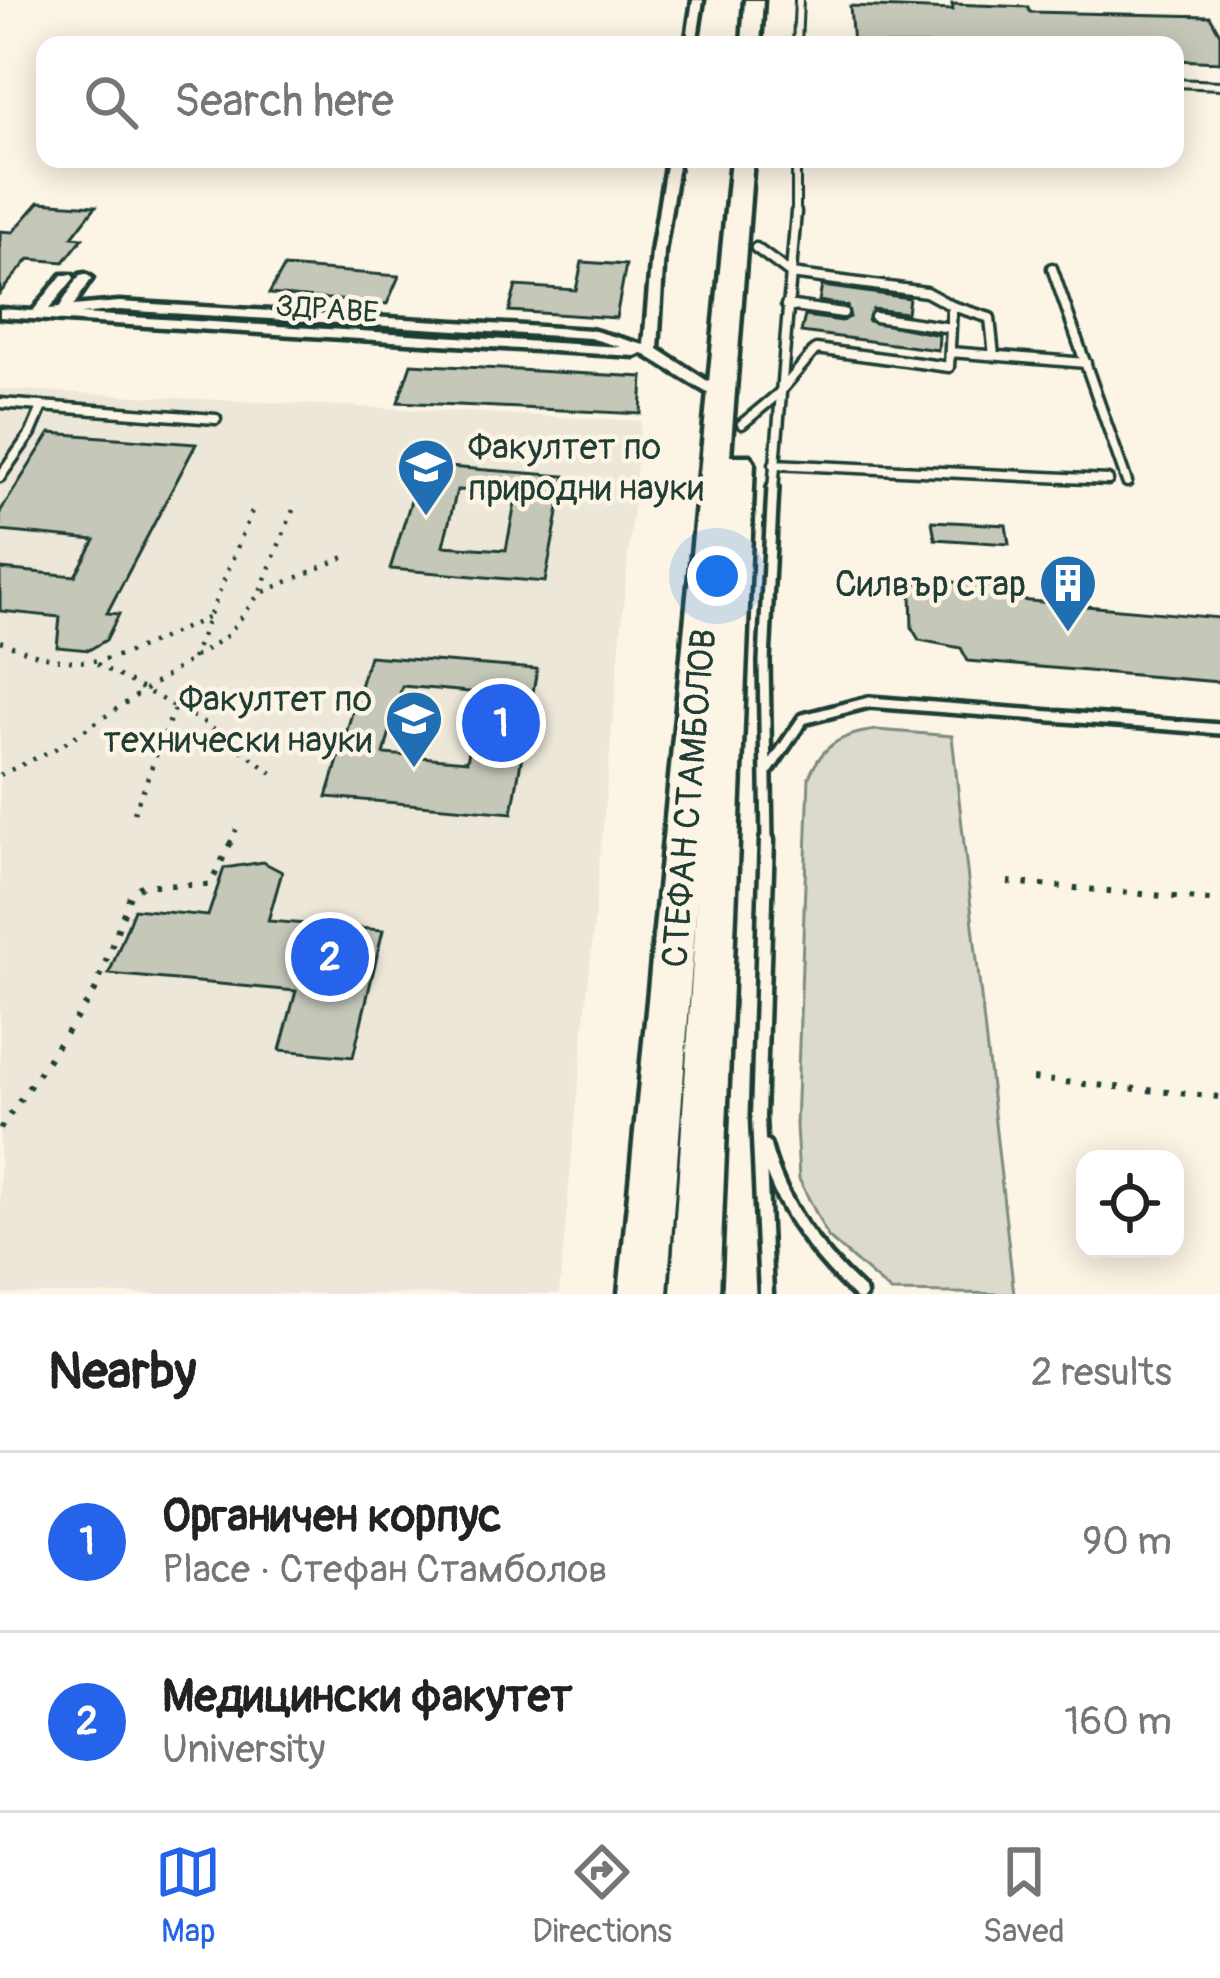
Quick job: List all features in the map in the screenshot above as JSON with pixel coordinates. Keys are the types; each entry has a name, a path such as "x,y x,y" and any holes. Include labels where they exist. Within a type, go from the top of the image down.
{"highway":[{"path":"752,36 754,0"},
{"path":"768,36 770,0"},
{"name":"СТЕФАН СТАМБОЛОВ","path":"695,1294 742,168"},
{"name":"СТЕФАН СТАМБОЛОВ","path":"643,1286 733,411 756,248 760,168"}],"street":[{"path":"692,36 698,0"},
{"path":"672,168 658,253 651,351 733,411"},
{"path":"38,314 67,278"},
{"path":"62,313 85,278"},
{"name":"ЗДРАВЕ","path":"0,313 62,313 598,353 651,351"}],"lane":[{"path":"797,36 799,0"},
{"path":"1184,83 1220,85"},
{"path":"766,1294 758,1117 769,769 764,661 796,168"},
{"path":"756,248 791,274 926,292 990,318 994,356"},
{"path":"1052,268 1127,482"},
{"path":"786,305 843,313"},
{"path":"817,349 949,367 952,306"},
{"path":"874,317 951,328"},
{"path":"733,411 778,394 817,349 819,334"},
{"path":"950,352 1086,363"},
{"path":"0,403 216,419"},
{"path":"0,477 31,433 42,407"},
{"path":"774,464 1108,481"},
{"path":"769,769 803,719 868,702 1220,729"},
{"path":"758,1117 771,1182 831,1268 860,1294"}],"path":[{"path":"191,658 254,506"},
{"path":"0,775 59,747 228,635 259,594 293,510"},
{"path":"259,594 347,556"},
{"path":"0,641 46,661 97,664 208,618"},
{"path":"97,664 205,723 275,775"},
{"path":"134,813 174,709"},
{"path":"0,1129 95,991 131,893 143,884 210,885 238,826"},
{"path":"1008,882 1220,901"},
{"path":"1033,1079 1220,1097"}],"shaded area":[{"path":"0,389 641,421 559,1294 0,1294"},
{"path":"877,730 952,736 1014,1294 891,1292 828,1237 799,1179 796,1125 809,777 835,743"}],"building":[{"path":"952,4 1028,7 1030,12 1210,16 1220,34 1220,62 1184,60 1184,36 852,36 850,6 953,10"},
{"path":"39,202 96,206 72,237 83,238 64,262 29,259 0,293 0,231 13,232"},
{"path":"582,262 626,265 616,318 509,311 516,286 576,290"},
{"path":"284,267 399,276 387,304 269,294"},
{"path":"822,286 909,298 907,313 873,309 868,321 939,335 938,350 801,332 805,316 842,321 850,317 847,306 819,301"},
{"path":"411,364 643,377 641,414 398,402"},
{"path":"50,433 196,444 107,613 119,614 106,640 89,650 57,647 60,617 0,611 0,569 75,576 95,540 0,531 0,512"},
{"path":"422,465 565,476 545,582 390,569","holes":["457,490 517,493 506,550 443,546"]},
{"path":"932,521 1006,525 1009,544 935,539"},
{"name":"Силвър стар","path":"921,579 1006,587 1008,599 1220,618 1220,682 968,661 961,648 919,640 912,628 911,594"},
{"path":"369,656 537,669 512,813 327,797","holes":["402,686 481,693 467,761 384,754"]},
{"path":"263,862 282,872 268,921 383,930 353,1057 280,1050 296,991 109,974 134,909 208,916 224,868"}],"place":[{"name":"Факултет по природни науки","path":"426,518"},
{"name":"Силвър стар","path":"1068,634"},
{"name":"Органичен корпус","path":"501,723"},
{"name":"Факултет по технически науки","path":"414,770"},
{"name":"Медицински факутет","path":"330,957"}]}
